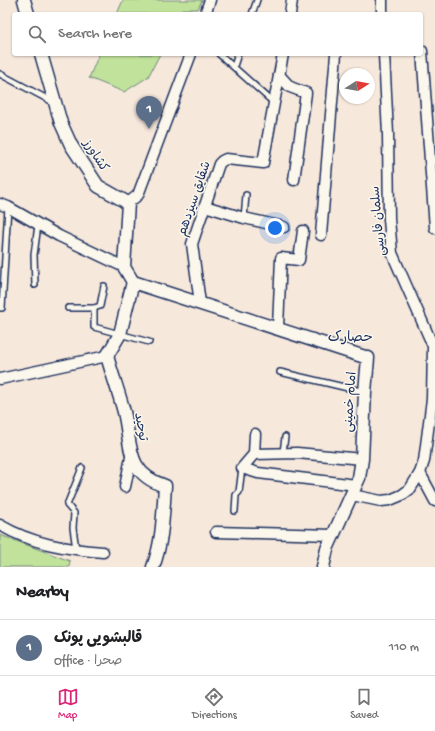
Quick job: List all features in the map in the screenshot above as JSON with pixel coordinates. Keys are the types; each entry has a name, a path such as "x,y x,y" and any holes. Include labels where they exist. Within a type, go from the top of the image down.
{"street":[{"path":"24,0 27,12"},
{"path":"206,12 210,0"},
{"path":"290,12 292,0"},
{"path":"382,0 382,12"},
{"name":"کشاورز","path":"41,56 61,123 71,145 98,186 128,203"},
{"path":"124,267 128,203 138,195 190,56"},
{"name":"شقایق سیزدهم","path":"200,303 192,244 219,164 226,159 264,163 283,56"},
{"path":"321,235 336,56"},
{"name":"سلمان فارسی","path":"242,468 289,480 354,490 381,501 390,500 402,495 410,489 420,473 427,447 432,399 433,346 392,253 389,219 388,134 384,56"},
{"path":"422,56 435,228"},
{"path":"279,75 290,87 306,93 294,180"},
{"path":"0,379 106,356 120,334 133,282 124,267 38,225 4,206"},
{"path":"205,206 244,218 284,227"},
{"path":"278,327 281,258 299,260 303,231"},
{"name":"امام خمینی","path":"133,282 278,327 368,358 362,459 354,490 327,549 323,567"},
{"name":"توحید","path":"106,356 124,412 131,457 145,477 153,482 165,486 162,530 158,555 153,567"},
{"path":"242,468 254,454 255,434"},
{"path":"254,454 283,452 362,459"},
{"path":"125,486 131,457"},
{"path":"420,473 435,501"},
{"path":"0,525 13,533 48,545 76,550 103,552"},
{"path":"216,532 333,535"}],"lane":[{"path":"253,12 257,0"},
{"path":"221,56 234,66 274,103"},
{"path":"234,66 237,56"},
{"path":"0,74 56,103"},
{"path":"244,218 246,195"},
{"path":"0,308 2,308 5,267 4,206"},
{"path":"35,285 34,255 38,225"},
{"path":"68,308 94,308 100,306 104,286"},
{"path":"94,308 94,327 149,342"},
{"path":"280,372 365,392"},
{"path":"283,452 285,438"},
{"path":"76,550 73,528 74,514 67,505 82,468"},
{"path":"235,511 236,495 239,492 242,468"}],"green space":[{"path":"123,0 202,0 198,9 182,9 181,12 118,12"},
{"path":"98,56 159,56 148,77 124,92 89,78"},
{"path":"0,535 70,561 69,567 0,567"}],"place":[{"name":"قالبشویی پونک","path":"149,129"}],"district":[{"name":"حصارک","path":"350,338"}]}
